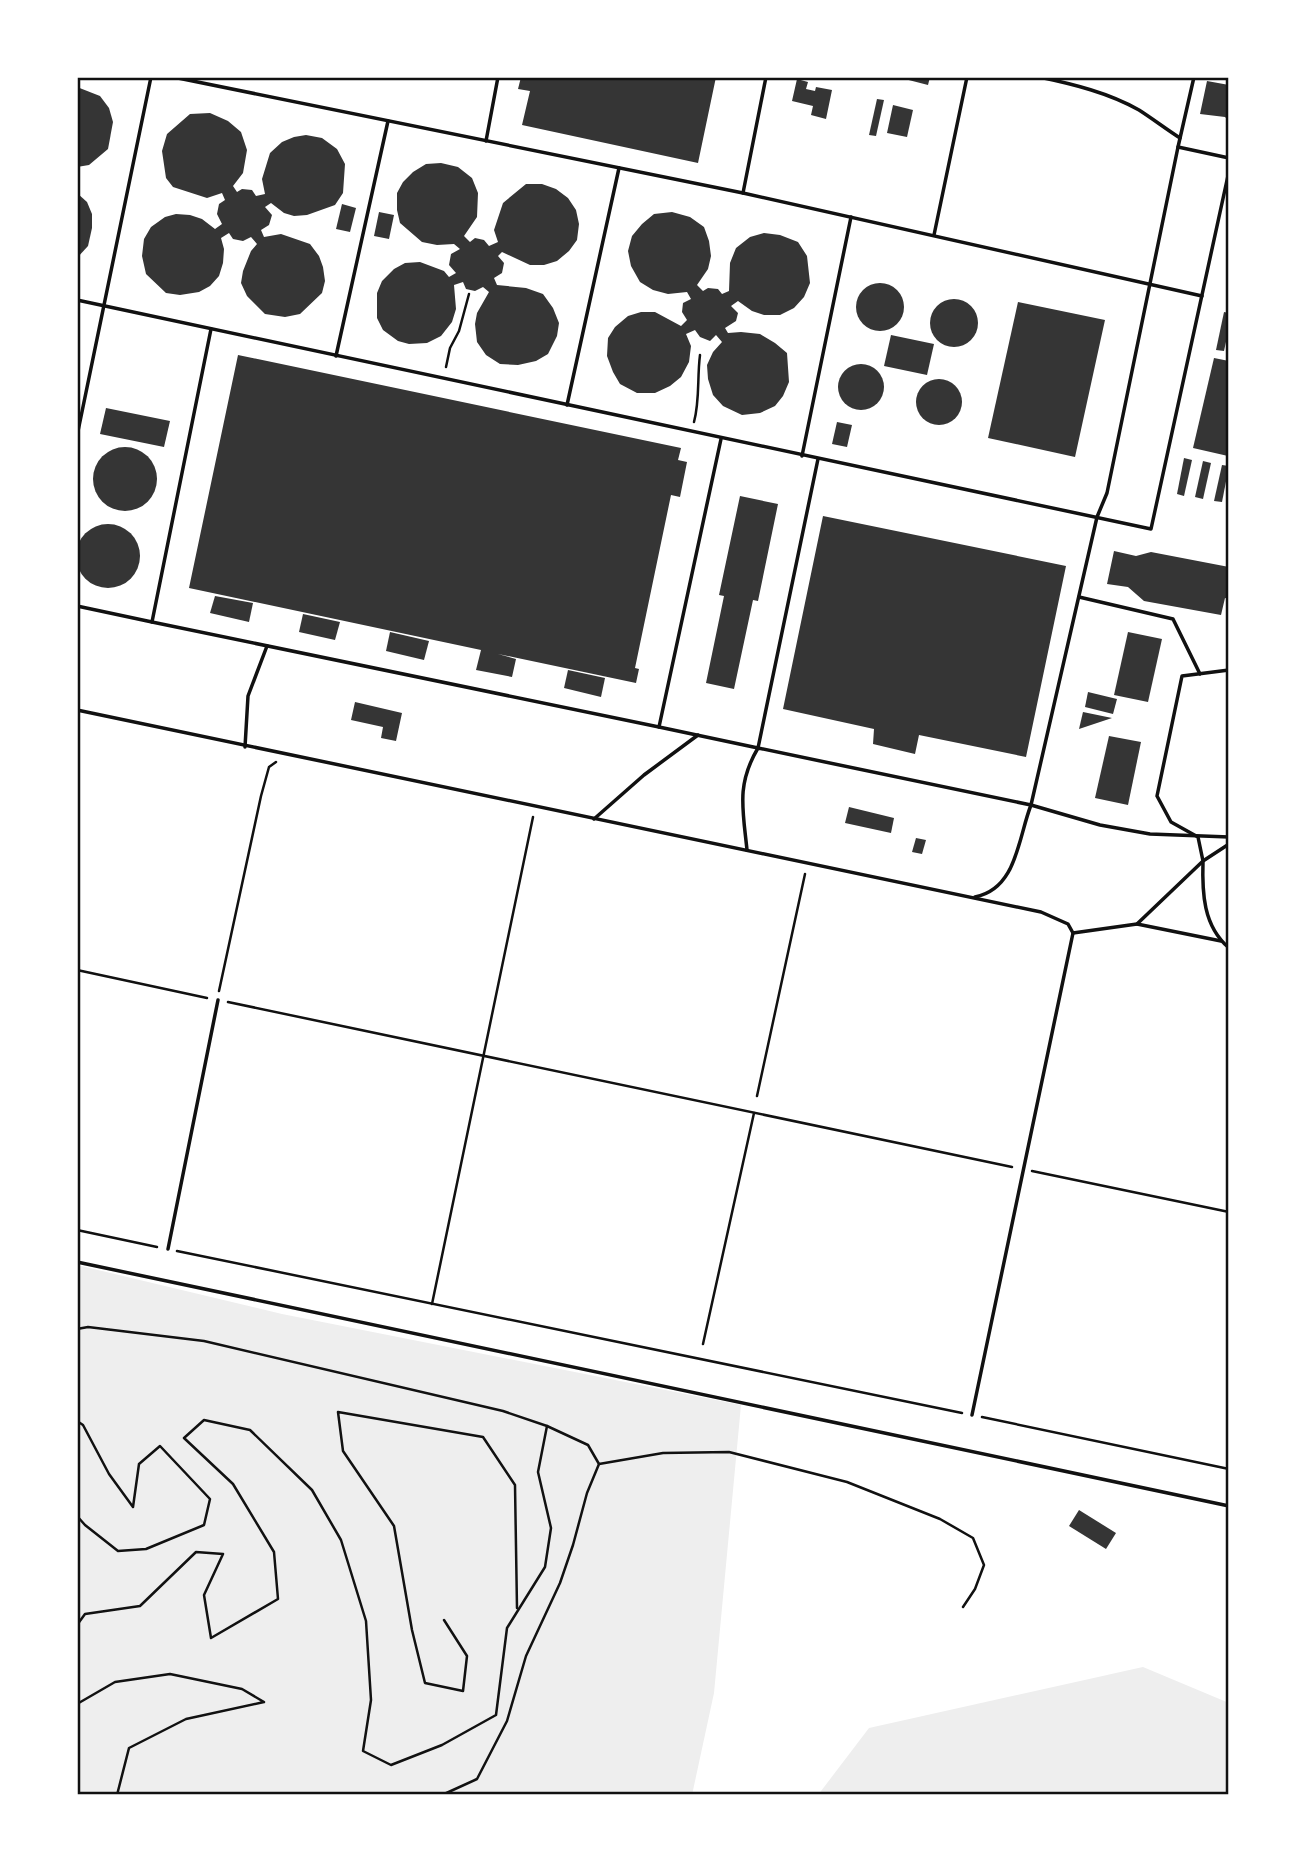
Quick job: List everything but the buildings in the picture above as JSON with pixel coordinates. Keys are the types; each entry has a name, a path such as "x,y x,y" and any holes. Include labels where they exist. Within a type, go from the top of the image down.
{"lane":[{"path":"77,436 151,77"},
{"path":"173,77 743,193 1202,296"},
{"path":"486,141 498,77"},
{"path":"743,193 766,77"},
{"path":"934,235 967,77"},
{"path":"1039,77 1069,83 1111,97 1139,110 1180,138"},
{"path":"970,898 987,895 1000,884 1015,861 1022,827 1031,805 1097,517 1107,493 1178,147 1195,77"},
{"path":"336,356 388,121"},
{"path":"1178,147 1229,158"},
{"path":"567,405 620,168"},
{"path":"77,300 1151,529 1229,171"},
{"path":"802,456 851,217"},
{"path":"152,622 211,329"},
{"path":"659,727 721,439"},
{"path":"747,851 741,795 749,764 758,748 818,459"},
{"path":"1079,597 1173,619 1200,674"},
{"path":"77,606 1031,805 1100,825 1150,834 1198,838 1229,837"},
{"path":"245,747 248,696 267,646"},
{"path":"1229,670 1182,676 1157,796 1171,822 1198,838 1203,861 1205,909 1221,941 1229,948"},
{"path":"77,710 970,898 1050,916 1068,924 1073,933 972,1415"},
{"path":"594,819 644,775 698,735"},
{"path":"1138,924 1203,861 1229,844"},
{"path":"1073,933 1138,924 1221,941"},
{"path":"168,1249 218,1000"},
{"path":"77,1262 1229,1506"}],"path":[{"path":"444,379 450,348 459,331 470,294"},
{"path":"692,432 699,402 696,387 700,355"},
{"path":"218,1000 261,796 269,767 284,755"},
{"path":"432,1304 535,807"},
{"path":"757,1096 808,864"},
{"path":"77,970 1229,1212"},
{"path":"703,1344 754,1113"},
{"path":"77,1230 1229,1469"},
{"path":"77,1329 88,1327 204,1341 503,1411 547,1426 587,1444 599,1464"},
{"path":"444,1620 467,1656 463,1691 425,1683 411,1630 394,1526 343,1451 338,1412 483,1437 515,1485 517,1611"},
{"path":"77,1625 85,1614 140,1606 196,1552 223,1555 204,1595 211,1638 278,1599 274,1552 233,1484 184,1438 204,1420 250,1430 312,1490 341,1540 366,1621 371,1700 363,1751 391,1765 442,1745 496,1715 506,1628 545,1567 551,1528 538,1472 547,1426"},
{"path":"77,1421 83,1425 109,1474 133,1507 139,1464 160,1446 210,1499 204,1525 146,1549 118,1551 77,1516"},
{"path":"599,1464 663,1452 729,1452 847,1482 940,1519 973,1538 984,1566 975,1589 963,1606"},
{"path":"442,1795 477,1779 508,1721 526,1657 560,1583 587,1493 599,1464"},
{"path":"77,1704 115,1682 170,1674 242,1689 264,1702 186,1719 129,1748 117,1795"}],"shaded area":[{"path":"77,1265 282,1314 741,1405 714,1693 692,1795 77,1795"},
{"path":"1143,1667 1229,1703 1229,1795 818,1795 869,1728"}]}
